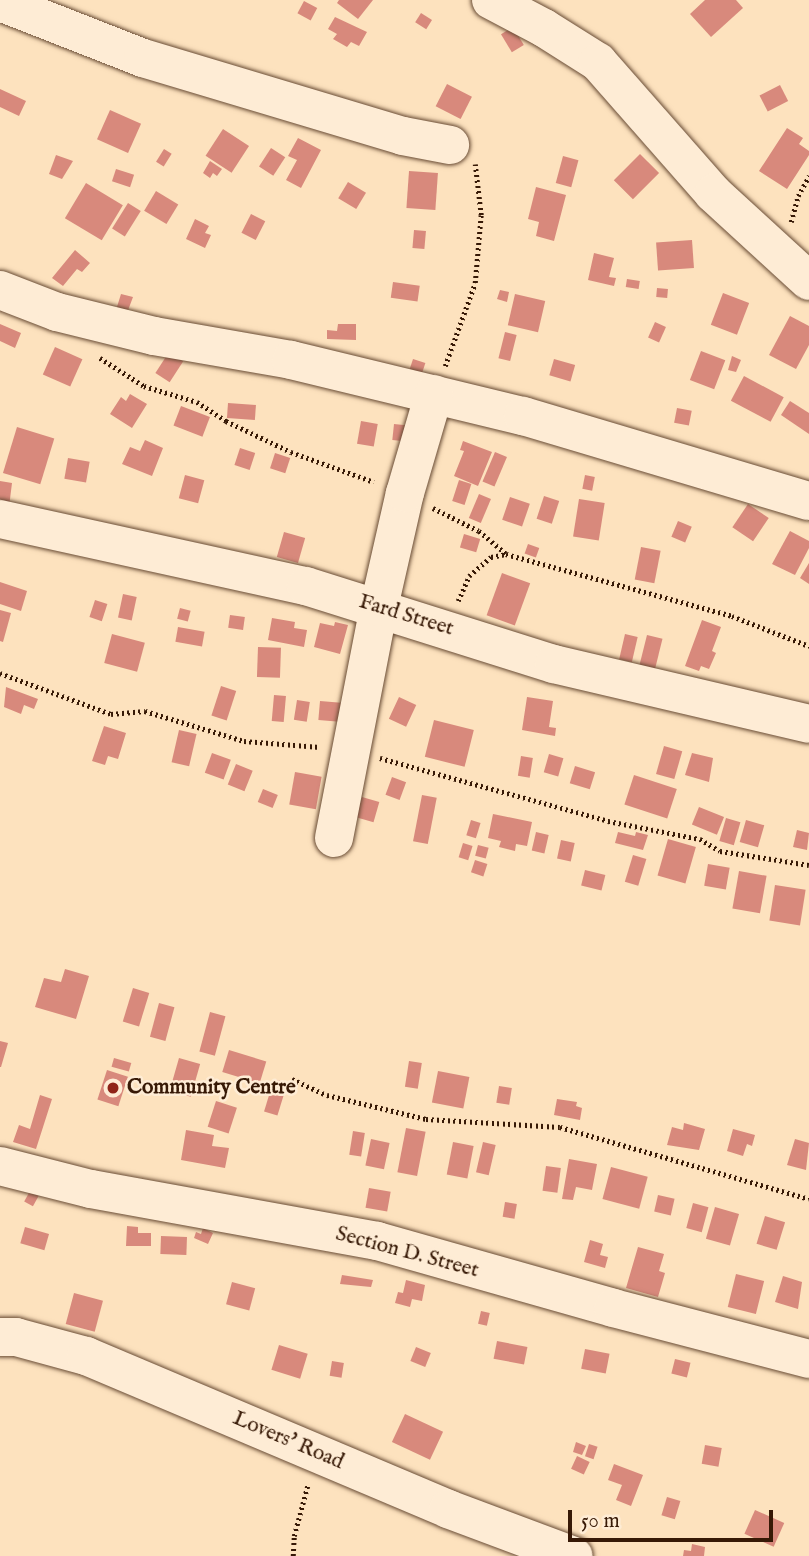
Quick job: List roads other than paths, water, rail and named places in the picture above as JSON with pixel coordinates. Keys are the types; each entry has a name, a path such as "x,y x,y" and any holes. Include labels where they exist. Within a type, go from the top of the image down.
{"street":[{"path":"491,0 544,28 598,62 713,192 796,269"},
{"path":"0,2 144,58 403,136 450,145"},
{"path":"0,290 57,312 154,336 291,360 523,416 809,502"},
{"path":"334,838 379,607 405,493 434,394"},
{"name":"Fard Street","path":"0,519 229,567 379,607 554,664 809,724"},
{"name":"Section D. Street","path":"0,1166 92,1189 377,1241 601,1305 809,1359"},
{"name":"Lovers' Road","path":"0,1338 16,1337 86,1356 448,1509 574,1556"}],"place":[{"name":"Community Centre","path":"113,1088"}]}
